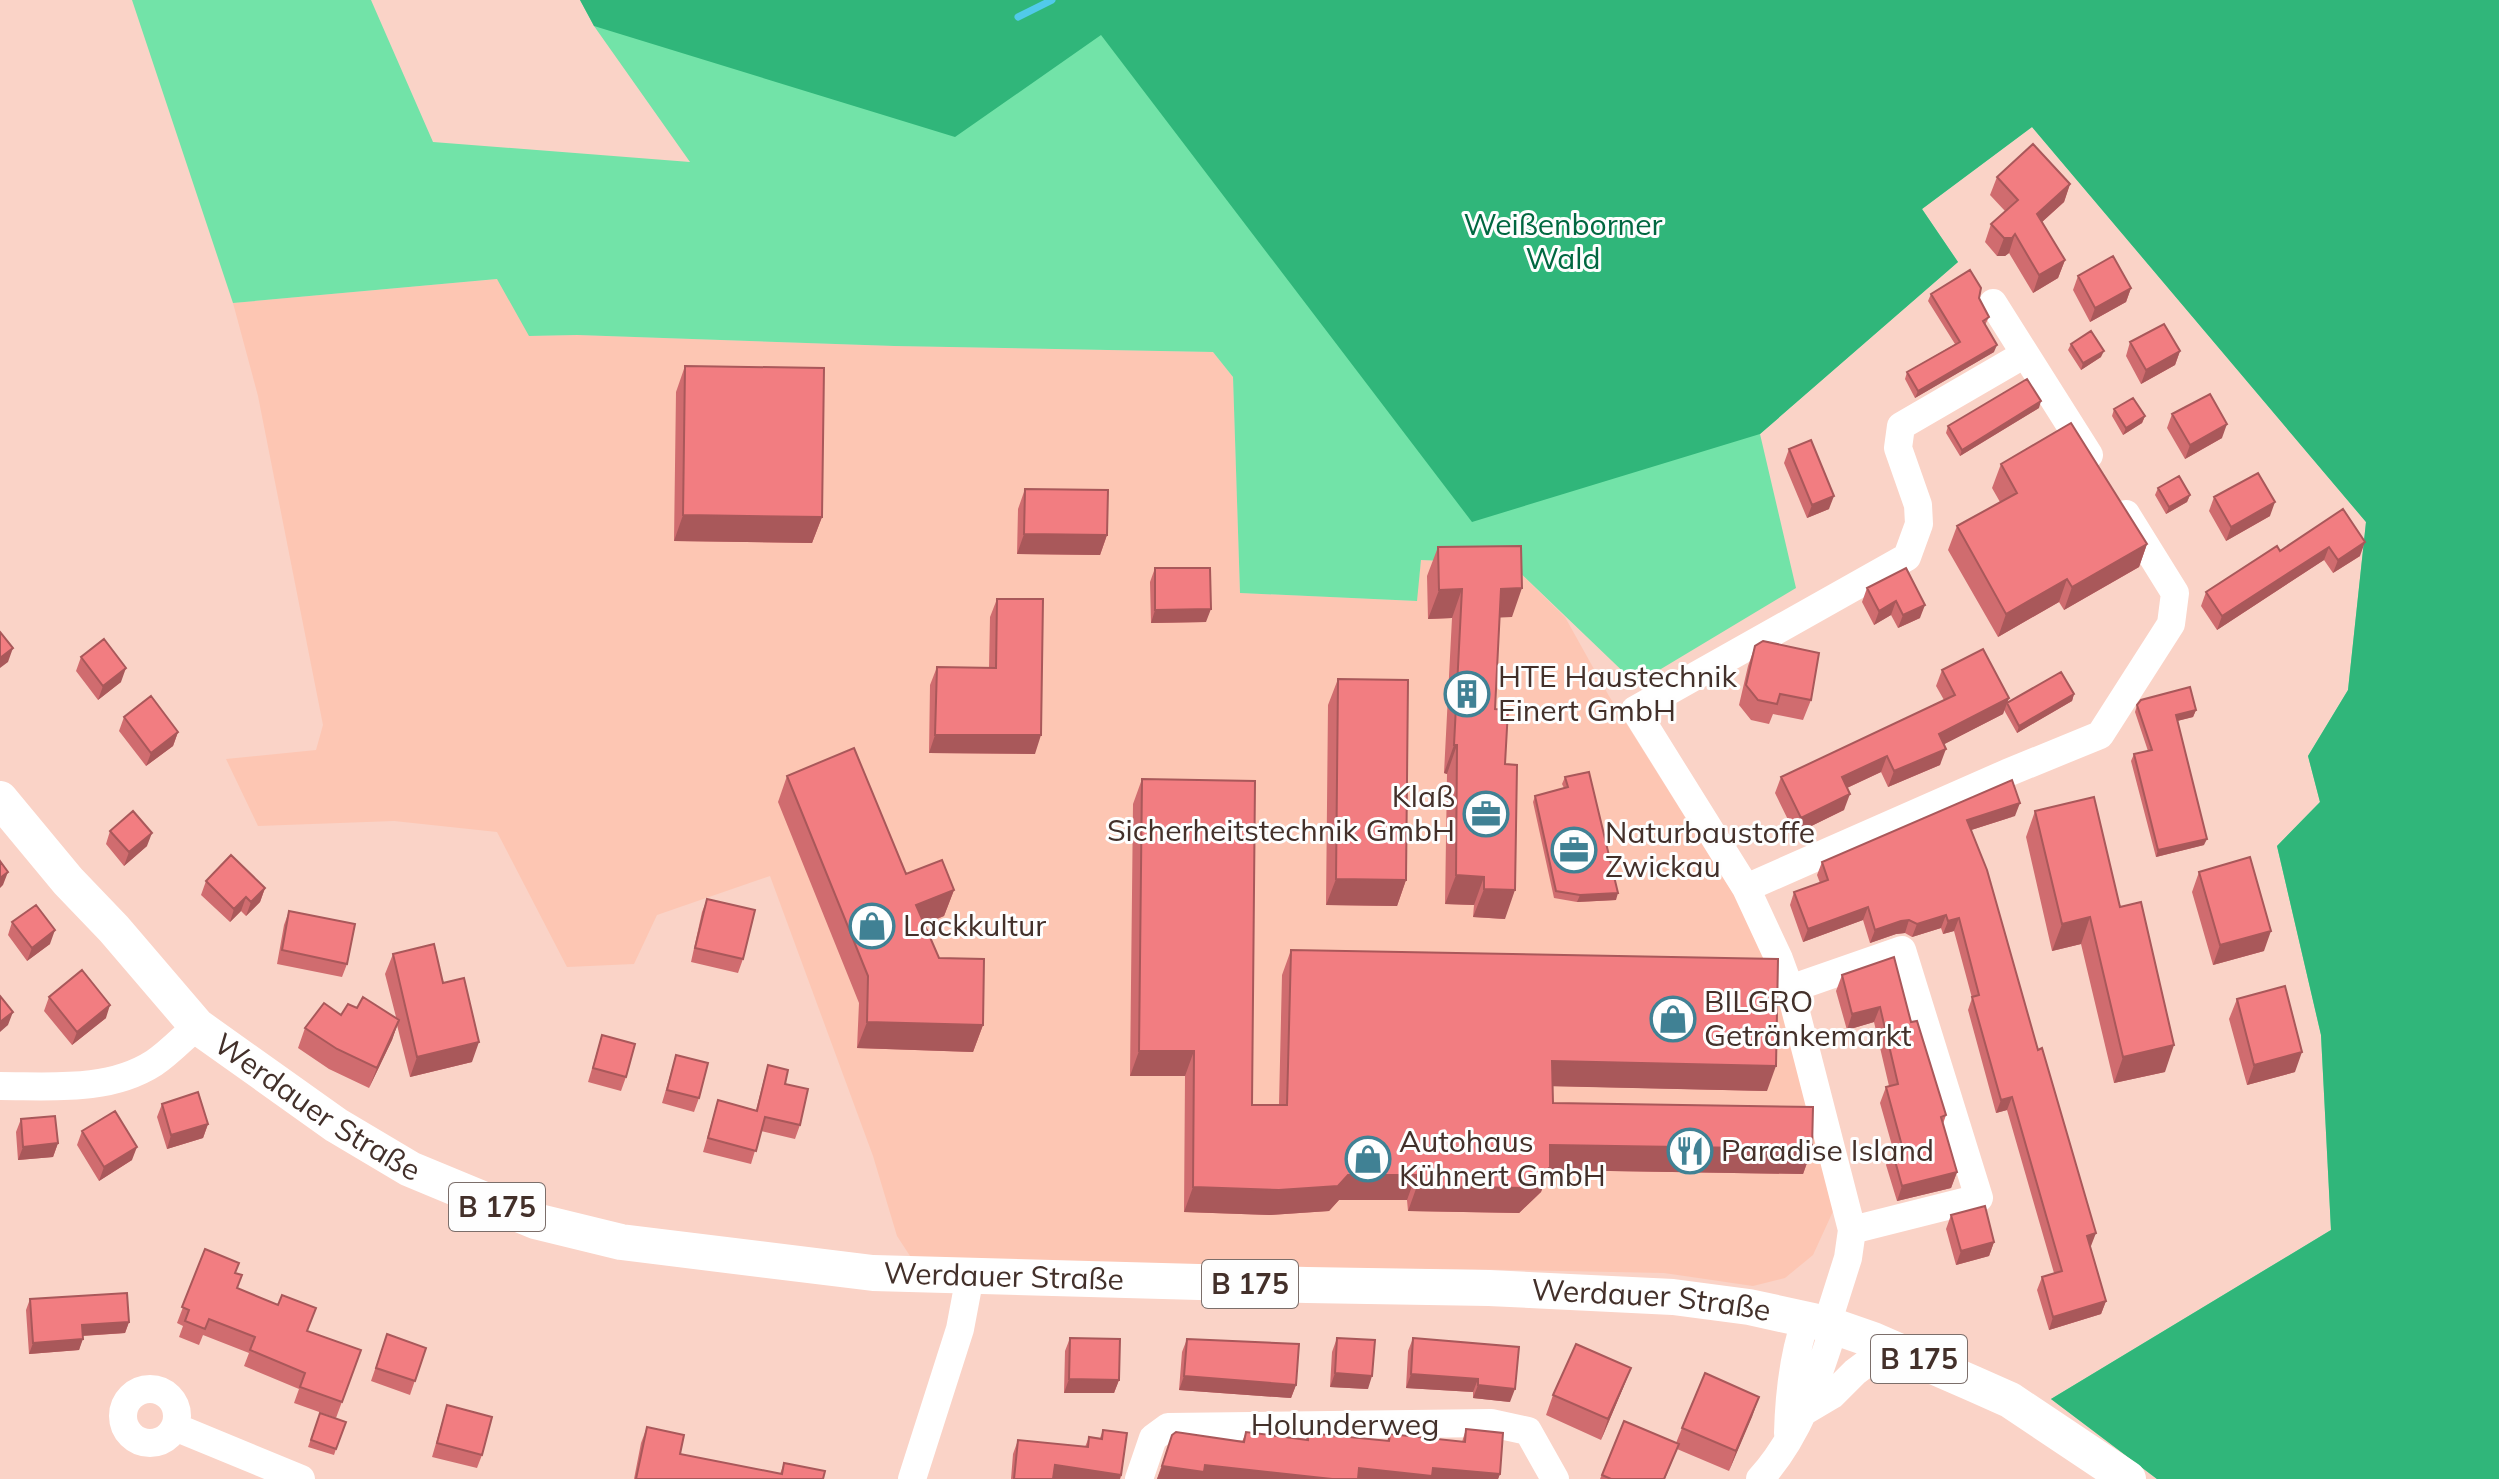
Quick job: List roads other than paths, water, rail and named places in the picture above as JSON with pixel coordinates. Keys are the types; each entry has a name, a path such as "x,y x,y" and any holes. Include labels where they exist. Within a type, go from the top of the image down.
{"main road":[{"name":"Werdauer Straße","path":"0,799 197,1026 336,1125 410,1169 535,1221 621,1242 873,1273 1489,1288 1673,1297 1749,1307 1822,1323 1908,1354 2010,1400 2128,1479"}],"street":[{"path":"1746,888 2100,735 2171,624 2175,593 1993,303"},
{"path":"1760,1479 1774,1463 1815,1388 1822,1323 1848,1258 1852,1230 1790,989 1746,888 1635,710 1907,557 1919,524 1918,505 1898,448 1901,426 2025,354"},
{"path":"1790,989 1902,950 1979,1198 1852,1230"},
{"path":"0,1086 89,1085 126,1078 155,1062 197,1026"},
{"path":"912,1479 960,1329 970,1276"},
{"path":"1788,1438 1796,1347 1822,1323"},
{"path":"1805,1411 1832,1395 1867,1363 1908,1354"},
{"name":"Holunderweg","path":"1139,1479 1153,1438 1168,1427 1491,1423 1528,1431 1555,1479"},
{"path":"175,1427 301,1479"}],"waterway":[{"path":"1018,17 1052,0"}],"place":[{"name":"HTE Haustechnik Einert GmbH","path":"1467,694"},
{"name":"Klaß Sicherheitstechnik GmbH","path":"1486,814"},
{"name":"Naturbaustoffe Zwickau","path":"1574,850"},
{"name":"Lackkultur","path":"872,926"},
{"name":"BILGRO Getränkemarkt","path":"1673,1019"},
{"name":"Paradise Island","path":"1690,1151"},
{"name":"Autohaus Kühnert GmbH","path":"1368,1159"}],"park label":[{"name":"Weißenborner Wald","path":"1563,242"}]}
